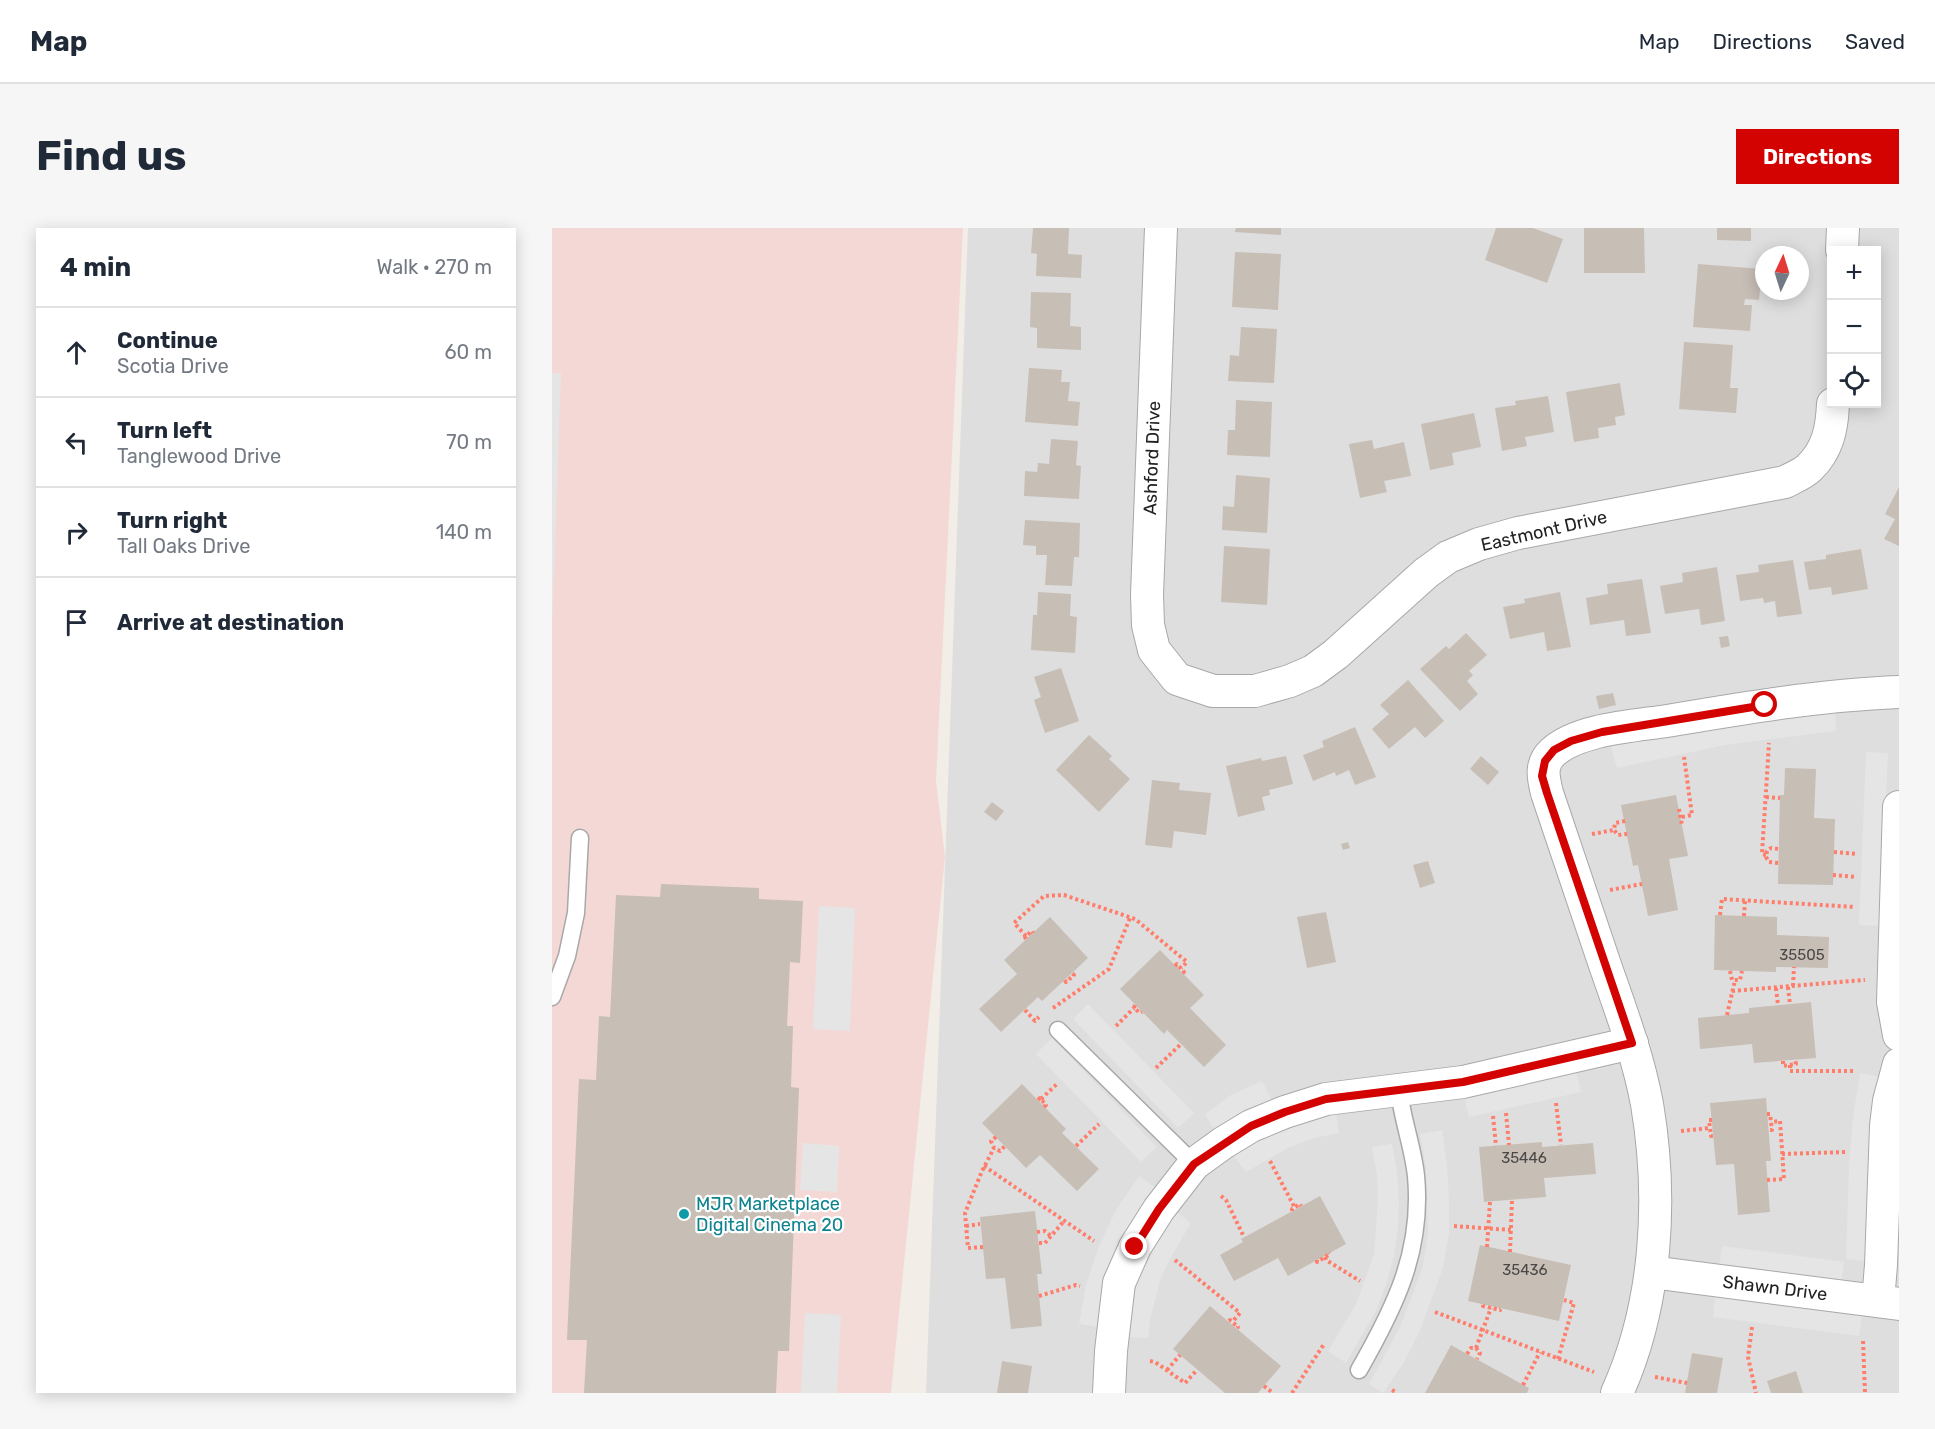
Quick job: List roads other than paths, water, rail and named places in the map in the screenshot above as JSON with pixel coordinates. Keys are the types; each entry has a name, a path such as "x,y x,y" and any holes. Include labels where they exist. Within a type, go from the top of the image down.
{"street":[{"name":"Ashford Drive","path":"1161,228 1147,595 1148,625 1154,650 1177,679"},
{"path":"1842,246 1843,228"},
{"name":"Eastmont Drive","path":"1177,679 1213,691 1255,691 1290,681 1313,671 1336,654 1426,573 1448,557 1479,544 1518,533 1785,482 1809,470 1825,449 1832,429 1833,408"},
{"path":"1607,1383 1641,1326 1651,1272 1654,1237 1653,1146 1646,1102 1632,1043 1547,793 1542,776 1545,761 1554,750 1571,741 1602,732 1820,697 1899,692"},
{"path":"1899,807 1893,1002 1899,1035"},
{"path":"1110,1393 1111,1351 1119,1283 1135,1247 1159,1209 1194,1164 1251,1126 1326,1099 1463,1082 1632,1043"},
{"path":"1888,1302 1881,1264 1886,1126 1889,1101 1899,1064"},
{"name":"Shawn Drive","path":"1651,1272 1888,1302"}],"lane":[{"path":"552,997 567,956 576,914 580,838"},
{"path":"1058,1030 1194,1164"},
{"path":"1359,1370 1387,1322 1411,1255 1416,1213 1416,1175 1399,1090"}],"place":[{"name":"MJR Marketplace Digital Cinema 20","path":"684,1214"}]}
